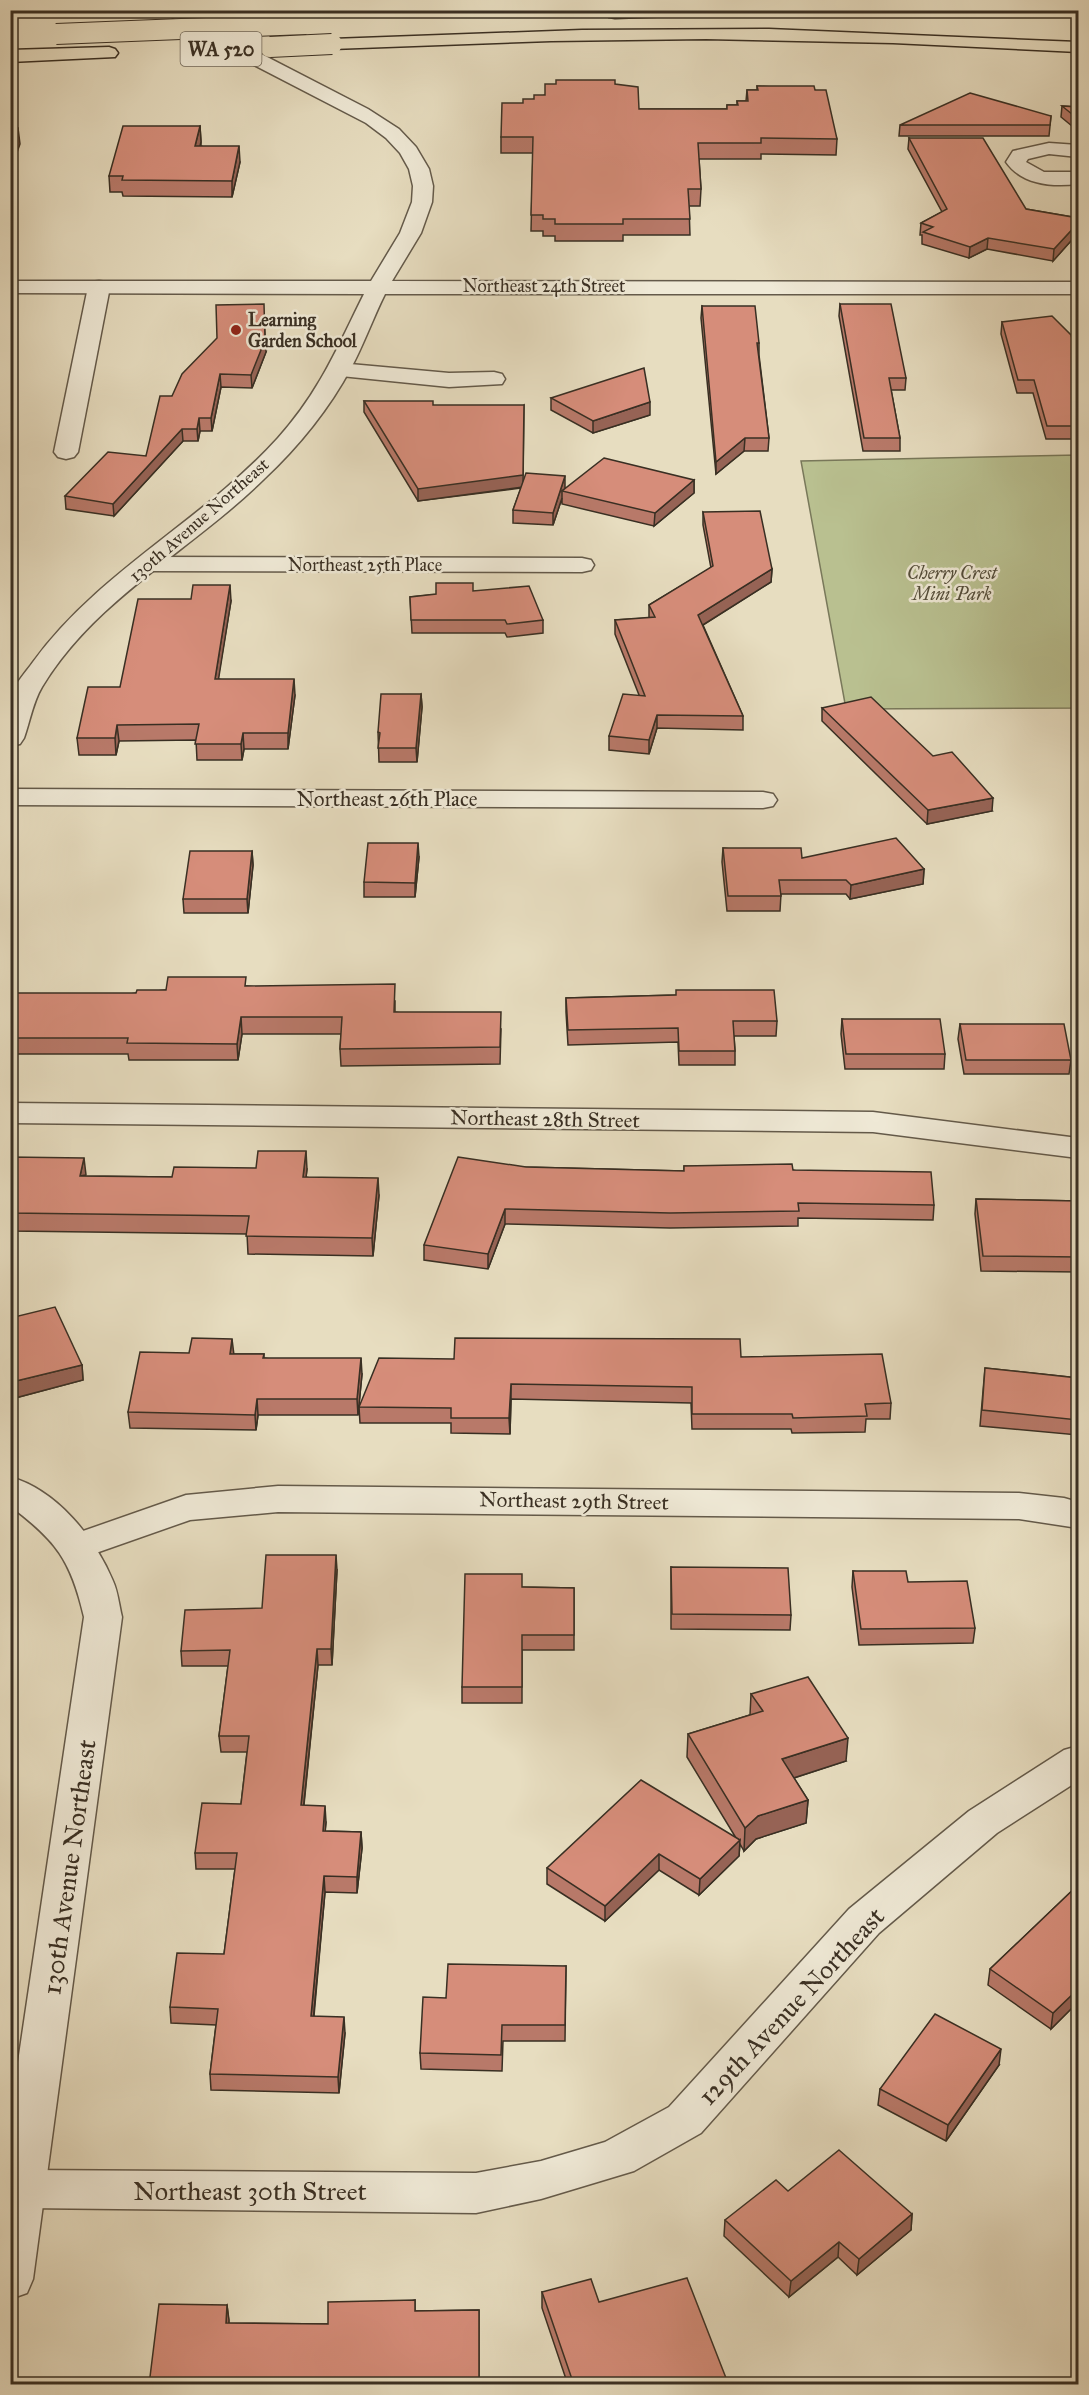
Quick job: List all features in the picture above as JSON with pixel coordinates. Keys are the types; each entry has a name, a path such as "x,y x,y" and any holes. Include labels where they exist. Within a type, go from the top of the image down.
{"highway":[{"path":"592,14 700,10"},
{"name":"WA 520","path":"33,34 312,24"},
{"name":"WA 520","path":"203,49 584,35 876,38 1078,47"},
{"path":"10,56 133,52"}],"street":[{"name":"130th Avenue Northeast","path":"10,738 29,687 60,645 148,564 248,482 286,442 339,370 378,287 419,214 424,190 420,168 407,148 387,129 194,26 172,10"},
{"path":"1078,151 1063,148 1037,150 1020,155 1016,162 1019,168 1027,173 1063,179 1078,178"},
{"name":"Northeast 24th Street","path":"10,287 1078,288"},
{"path":"66,452 99,287"},
{"path":"339,370 448,380 494,379"},
{"name":"Northeast 25th Place","path":"148,564 582,565"},
{"name":"Northeast 26th Place","path":"10,796 763,800"},
{"name":"Northeast 28th Street","path":"10,1113 873,1122 1078,1148"},
{"name":"130th Avenue Northeast","path":"10,1489 32,1501 76,1547 94,1580 103,1617 10,2279"},
{"name":"Northeast 29th Street","path":"76,1547 186,1508 278,1499 1019,1506 1064,1511 1078,1515"},
{"name":"129th Avenue Northeast","path":"476,2193 541,2180 618,2157 685,2120 864,1922 983,1822 1078,1761"},
{"name":"Northeast 30th Street","path":"24,2189 476,2193"}],"green space":[{"name":"Cherry Crest Mini Park","path":"1078,455 1078,708 846,709 801,461"}],"building":[{"path":"556,80 615,80 615,84 638,87 639,109 727,109 727,105 738,105 737,101 748,101 747,90 758,90 757,86 814,86 815,90 826,90 837,139 761,138 761,143 698,143 701,189 688,189 690,219 623,219 623,224 555,224 555,219 543,219 543,215 531,215 533,137 501,137 502,103 523,103 523,99 534,99 534,95 545,95 545,84 556,84"},
{"path":"970,93 1051,116 1050,125 900,125"},
{"path":"1062,106 1078,107 1078,119"},
{"path":"123,126 200,126 195,146 239,146 232,181 122,180 123,176 109,176"},
{"path":"10,128 18,128 10,151"},
{"path":"909,138 983,138 1026,209 1078,218 1078,223 1054,249 988,238 970,247 923,232 933,227 921,223 947,209"},
{"path":"264,304 265,340 251,375 220,374 211,418 199,418 197,429 182,429 113,504 65,496 108,452 146,456 160,396 172,396 182,374 217,338 216,305"},
{"path":"840,304 891,304 906,378 889,378 900,438 864,438"},
{"path":"702,306 755,306 759,343 757,343 769,438 745,438 716,462"},
{"path":"1052,316 1071,335 1078,359 1078,426 1047,426 1034,380 1018,380 1002,322"},
{"path":"644,368 650,402 593,421 551,398"},
{"path":"364,401 433,401 433,405 524,405 523,475 418,489"},
{"path":"604,458 694,480 655,513 562,491"},
{"path":"526,473 565,476 553,513 513,510"},
{"path":"760,511 772,569 698,615 743,716 657,715 649,740 609,736 623,694 645,696 615,620 655,617 649,605 713,566 703,512"},
{"path":"436,583 473,583 473,591 529,586 543,620 507,624 505,620 411,620 410,597 436,594"},
{"path":"193,585 230,585 215,679 294,679 288,733 243,733 241,744 195,744 199,724 117,725 115,738 77,738 88,687 120,687 138,599 191,599"},
{"path":"381,694 421,694 416,748 378,748"},
{"path":"871,697 933,756 952,752 993,798 928,810 822,708"},
{"path":"896,838 924,869 851,885 846,880 779,880 781,896 728,896 723,848 801,848 802,858"},
{"path":"368,843 418,843 415,883 364,882"},
{"path":"190,851 252,851 247,899 183,899"},
{"path":"168,977 246,977 245,986 395,984 394,1012 501,1012 500,1047 340,1049 342,1017 241,1017 237,1044 127,1043 128,1038 10,1038 10,1016 15,993 136,993 137,990 166,990"},
{"path":"676,990 774,990 777,1021 733,1021 735,1051 679,1051 678,1028 568,1030 566,998 676,995"},
{"path":"842,1019 940,1019 945,1054 846,1054"},
{"path":"960,1024 1064,1024 1071,1060 966,1060"},
{"path":"258,1151 306,1151 303,1177 378,1178 372,1238 246,1236 249,1216 10,1213 10,1157 84,1158 80,1176 172,1177 174,1167 256,1168"},
{"path":"458,1157 526,1167 684,1171 684,1166 792,1164 793,1170 931,1172 934,1205 798,1203 799,1211 670,1213 505,1209 488,1254 424,1245"},
{"path":"976,1199 1078,1201 1078,1257 983,1256"},
{"path":"55,1307 82,1365 12,1382 10,1378 10,1318"},
{"path":"192,1338 232,1339 230,1354 264,1354 263,1358 361,1358 357,1399 257,1399 255,1415 128,1412 140,1352 189,1353"},
{"path":"455,1338 740,1339 741,1357 882,1354 891,1403 865,1404 867,1416 793,1418 792,1414 692,1414 692,1387 511,1384 509,1418 451,1418 451,1408 359,1407 379,1358 454,1359"},
{"path":"985,1368 1078,1378 1078,1420 982,1410"},
{"path":"266,1555 336,1555 331,1649 317,1649 301,1805 325,1806 323,1831 361,1832 357,1877 324,1876 311,2016 344,2017 338,2077 210,2074 218,2009 170,2007 177,1953 224,1954 237,1853 195,1853 202,1803 241,1804 249,1736 219,1736 230,1650 181,1651 185,1610 262,1608"},
{"path":"671,1567 788,1568 791,1615 672,1614"},
{"path":"853,1571 906,1571 908,1582 967,1581 975,1628 861,1629"},
{"path":"465,1574 522,1574 522,1587 574,1588 574,1635 522,1635 522,1687 462,1687"},
{"path":"808,1677 848,1738 782,1759 808,1800 758,1816 745,1828 688,1734 763,1711 751,1694"},
{"path":"641,1780 740,1840 700,1879 659,1854 605,1906 547,1868"},
{"path":"1078,1885 1078,1989 1053,2013 990,1969"},
{"path":"448,1964 566,1966 565,2025 502,2025 501,2055 420,2053 423,1997 446,1998"},
{"path":"935,2014 1001,2049 948,2125 880,2089"},
{"path":"839,2150 912,2214 859,2259 839,2242 791,2281 725,2220 776,2180 788,2191"},
{"path":"687,2278 726,2378 702,2385 574,2385 542,2292 591,2279 599,2302"},
{"path":"415,2300 415,2311 479,2310 479,2382 389,2385 149,2385 159,2304 227,2305 226,2323 328,2324 328,2302"}],"place":[{"name":"Learning Garden School","path":"236,330"}]}
